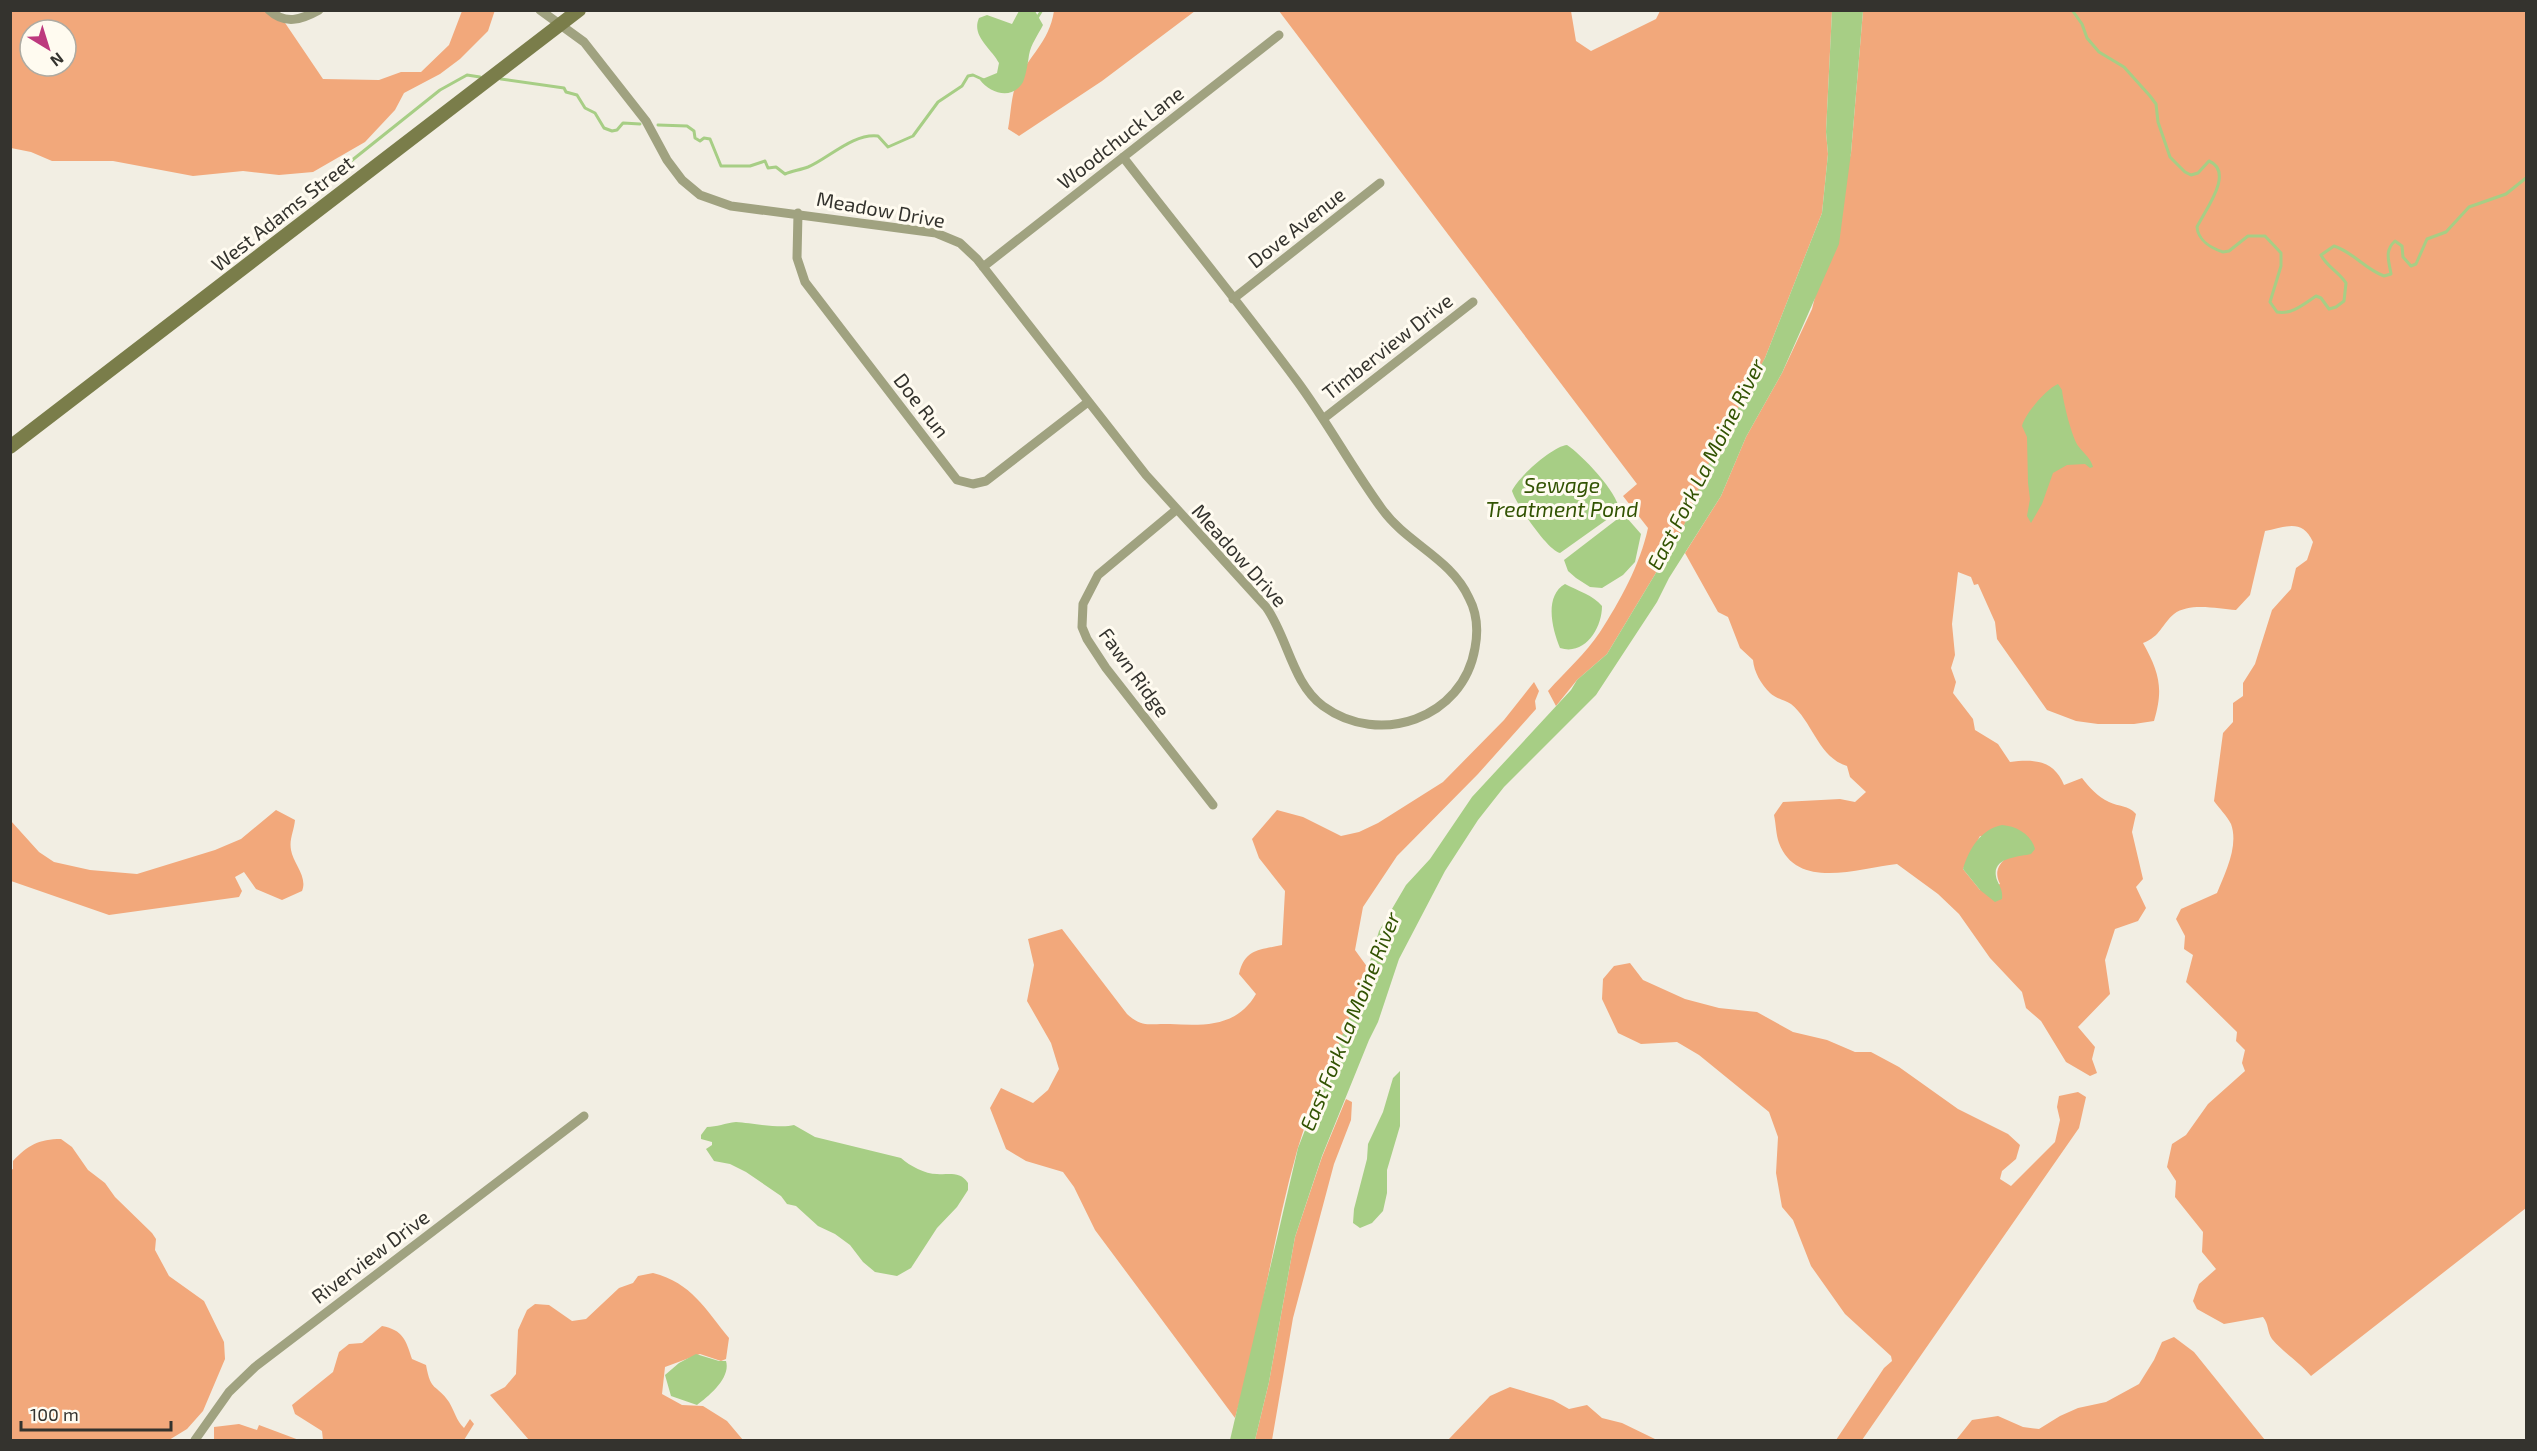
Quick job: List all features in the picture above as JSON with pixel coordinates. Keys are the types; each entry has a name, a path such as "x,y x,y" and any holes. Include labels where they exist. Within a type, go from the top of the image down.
{"street":[{"path":"269,10 281,18 293,20 306,18 319,10"},
{"name":"Meadow Drive","path":"540,10 584,42 603,64 646,121 667,160 693,191 731,206 798,213 936,233 960,243 984,267 1088,402 1176,510 1266,607 1278,626 1305,687 1324,707 1342,718 1372,726 1400,725 1432,712 1458,689 1471,666 1476,642 1476,626 1472,604 1460,581 1446,566 1388,517 1297,381 1123,157"},
{"name":"West Adams Street","path":"10,447 579,10"},
{"name":"Woodchuck Lane","path":"984,267 1279,35"},
{"name":"Dove Avenue","path":"1233,299 1380,183"},
{"name":"Doe Run","path":"798,213 797,258 805,282 957,480 973,484 986,481 1088,402"},
{"name":"Timberview Drive","path":"1323,419 1473,302"},
{"name":"Fawn Ridge","path":"1176,510 1098,575 1083,604 1082,627 1106,668 1213,805"},
{"name":"Riverview Drive","path":"195,1440 229,1392 255,1367 584,1116"}],"shaded area":[{"path":"495,10 488,31 460,59 440,74 404,93 395,110 365,142 313,172 279,175 243,171 193,176 113,161 52,161 31,152 11,148 11,11 277,11 323,79 379,80 401,72 421,72 449,45 462,11"},
{"path":"1054,11 1195,11 1102,81 1019,136 1008,129 1015,87 1048,32"},
{"path":"1279,11 1571,11 1576,41 1591,51 1656,19 1660,11 1832,11 1826,132 1828,154 1822,213 1765,358 1726,429 1683,528 1607,654 1577,680 1556,706 1548,691 1600,632 1622,595 1640,556 1648,528 1623,496 1637,484"},
{"path":"1863,11 2526,11 2526,1208 2311,1376 2272,1339 2263,1317 2224,1324 2197,1309 2193,1301 2199,1284 2216,1269 2202,1252 2203,1232 2175,1197 2176,1181 2167,1167 2172,1144 2186,1135 2208,1104 2245,1071 2242,1063 2245,1050 2236,1041 2237,1032 2186,982 2193,955 2184,949 2185,936 2176,919 2181,909 2217,893 2227,868 2232,850 2233,832 2231,824 2214,801 2223,733 2233,722 2233,703 2243,696 2243,683 2255,664 2272,610 2291,589 2296,568 2307,560 2313,542 2309,534 2293,526 2265,531 2250,595 2236,610 2196,607 2181,610 2170,618 2154,637 2143,643 2156,672 2159,699 2154,721 2134,724 2098,724 2076,721 2047,710 1997,639 1995,622 1978,584 1974,585 1971,577 1958,572 1952,624 1955,655 1951,668 1956,682 1953,693 1973,719 1975,730 1998,744 2010,762 2042,763 2055,770 2064,785 2082,778 2101,797 2113,804 2130,809 2136,814 2132,832 2143,879 2136,887 2146,908 2138,921 2115,929 2105,960 2110,994 2078,1027 2095,1047 2092,1059 2097,1073 2090,1076 2066,1062 2041,1021 2026,1008 2022,992 1990,958 1959,914 1938,894 1897,864 1848,872 1814,872 1800,867 1788,858 1779,843 1774,815 1783,802 1840,799 1855,802 1866,792 1850,777 1847,766 1829,755 1822,747 1799,711 1791,704 1772,695 1764,686 1756,673 1753,660 1740,648 1728,617 1718,612 1685,553 1721,496 1746,437 1782,373 1812,309 1851,153","holes":["1980,836 2027,855 2014,855 2003,861 1997,871 2000,884 1980,890 1963,869"]},
{"path":"1534,682 1539,691 1535,701 1536,709 1478,774 1397,856 1363,907 1355,950 1368,968 1297,1151 1235,1418 1095,1230 1074,1187 1063,1172 1026,1161 1006,1149 990,1108 1001,1088 1033,1103 1048,1090 1059,1069 1051,1043 1027,1001 1034,965 1028,939 1062,929 1127,1014 1138,1022 1195,1025 1229,1019 1248,1005 1256,994 1239,974 1245,959 1254,952 1282,945 1285,891 1259,858 1252,839 1277,810 1303,817 1341,836 1359,832 1378,823 1443,782 1504,720"},
{"path":"276,810 295,820 291,850 303,881 302,891 282,900 256,889 244,872 235,877 242,891 239,897 109,915 11,881 11,821 39,852 54,862 90,870 137,874 215,850 241,839"},
{"path":"1630,963 1643,980 1685,999 1719,1008 1757,1012 1793,1032 1827,1040 1855,1052 1871,1052 1899,1067 1958,1109 2008,1134 2020,1145 2016,1159 2002,1171 2000,1179 2011,1186 2055,1142 2060,1120 2057,1107 2059,1096 2078,1092 2086,1097 2079,1128 1862,1440 1836,1440 1884,1368 1892,1361 1891,1356 1845,1314 1811,1266 1793,1220 1782,1207 1776,1173 1778,1137 1769,1112 1699,1055 1677,1042 1641,1044 1618,1033 1602,999 1603,979 1614,966"},
{"path":"1346,1099 1352,1102 1351,1120 1334,1164 1293,1318 1272,1440 1255,1440 1269,1382 1295,1237 1322,1157"},
{"path":"61,1139 72,1147 88,1170 105,1183 115,1197 152,1233 156,1239 155,1250 169,1276 204,1301 224,1342 225,1359 203,1411 187,1429 169,1440 11,1440 11,1170 13,1161 29,1147 46,1140"},
{"path":"653,1273 666,1277 688,1290 705,1307 729,1338 726,1359 721,1361 700,1354 665,1367 662,1394 682,1405 703,1406 727,1421 743,1440 529,1440 490,1395 505,1387 516,1374 518,1330 527,1310 535,1304 549,1305 572,1321 586,1319 619,1288 633,1283 638,1276"},
{"path":"382,1326 399,1333 412,1359 426,1365 432,1384 449,1402 464,1428 470,1419 474,1424 464,1440 323,1440 322,1431 295,1414 292,1405 333,1372 339,1352 349,1344 362,1343"},
{"path":"2174,1337 2194,1352 2265,1440 1956,1440 1972,1420 1998,1416 2023,1427 2039,1429 2078,1408 2106,1402 2139,1384 2162,1342"},
{"path":"1510,1387 1553,1400 1569,1409 1587,1405 1602,1418 1622,1423 1657,1440 1448,1440 1490,1396"},
{"path":"239,1424 257,1430 259,1425 299,1440 214,1440 214,1427"}],"water":[{"path":"1019,11 1035,11 1043,25 1031,47 1023,82 1013,92 1001,93 984,85 980,80 997,73 999,63 983,42 977,24 979,18 987,15 1012,24"},
{"name":"East Fork La Moine River","path":"1832,11 1863,11 1851,153 1839,244 1782,373 1746,437 1721,496 1669,578 1657,602 1596,695 1504,787 1478,820 1445,871 1399,959 1378,1022 1322,1156 1295,1237 1269,1382 1255,1440 1230,1440 1298,1148 1349,1018 1360,997 1361,983 1365,978 1379,931 1406,885 1430,859 1472,797 1571,690 1577,680 1607,654 1683,528 1710,460 1765,358 1822,213 1828,154 1826,132"},
{"path":"2058,384 2062,390 2076,443 2089,458 2093,467 2090,468 2085,464 2067,465 2053,473 2042,504 2031,523 2027,516 2030,499 2027,437 2022,426 2037,402"},
{"name":"Sewage Treatment Pond","path":"1567,445 1590,465 1607,485 1618,504 1619,511 1560,553 1548,544 1533,526 1512,491 1536,463 1553,451"},
{"name":"Sewage Treatment Pond","path":"1620,517 1627,518 1641,534 1635,562 1623,575 1602,588 1590,587 1568,571 1564,560"},
{"path":"1565,584 1590,596 1602,606 1599,623 1590,638 1577,648 1569,649 1560,648 1554,632 1552,613 1554,596"},
{"path":"2002,825 2022,832 2030,839 2035,849 2031,854 2001,862 1997,867 1997,880 2002,891 2002,899 1995,902 1980,890 1963,869 1969,854 1982,835"},
{"path":"1400,1071 1400,1126 1387,1170 1387,1193 1383,1211 1372,1223 1360,1228 1353,1223 1354,1209 1367,1159 1368,1144 1383,1112 1393,1078"},
{"path":"736,1122 774,1126 794,1125 815,1137 901,1158 913,1167 928,1173 958,1175 968,1183 968,1190 957,1207 937,1228 911,1268 897,1276 875,1272 863,1262 850,1245 835,1234 818,1226 796,1206 787,1204 781,1196 746,1172 730,1164 714,1161 706,1149 712,1145 712,1142 701,1139 701,1135 707,1127"},
{"path":"696,1354 726,1361 727,1367 718,1386 697,1405 671,1396 665,1375 679,1363"}],"waterway":[{"path":"1037,18 1042,10"},
{"path":"2072,10 2082,24 2087,38 2099,52 2124,67 2156,104 2158,122 2170,157 2191,175 2198,173 2209,161 2216,166 2219,174 2216,192 2197,227 2203,240 2223,252 2229,251 2248,236 2265,236 2281,253 2281,266 2270,302 2277,312 2293,310 2316,296 2321,298 2329,309 2344,301 2346,283 2321,255 2334,246 2347,252 2377,273 2384,276 2391,274 2388,252 2395,241 2402,246 2403,257 2411,266 2416,264 2427,239 2446,232 2469,207 2506,194 2526,178"},
{"path":"311,193 440,90 467,75 480,77"},
{"path":"658,125 687,126 694,131 695,138 700,141 704,138 710,139 721,166 750,166 765,161 768,168 776,167 785,174 808,167 859,138 878,136 888,147 913,136 938,102 962,86 968,76 973,75 984,80"},
{"path":"501,79 564,88 566,92 577,95 585,108 595,113 604,128 612,131 617,130 623,123 640,124"}]}
